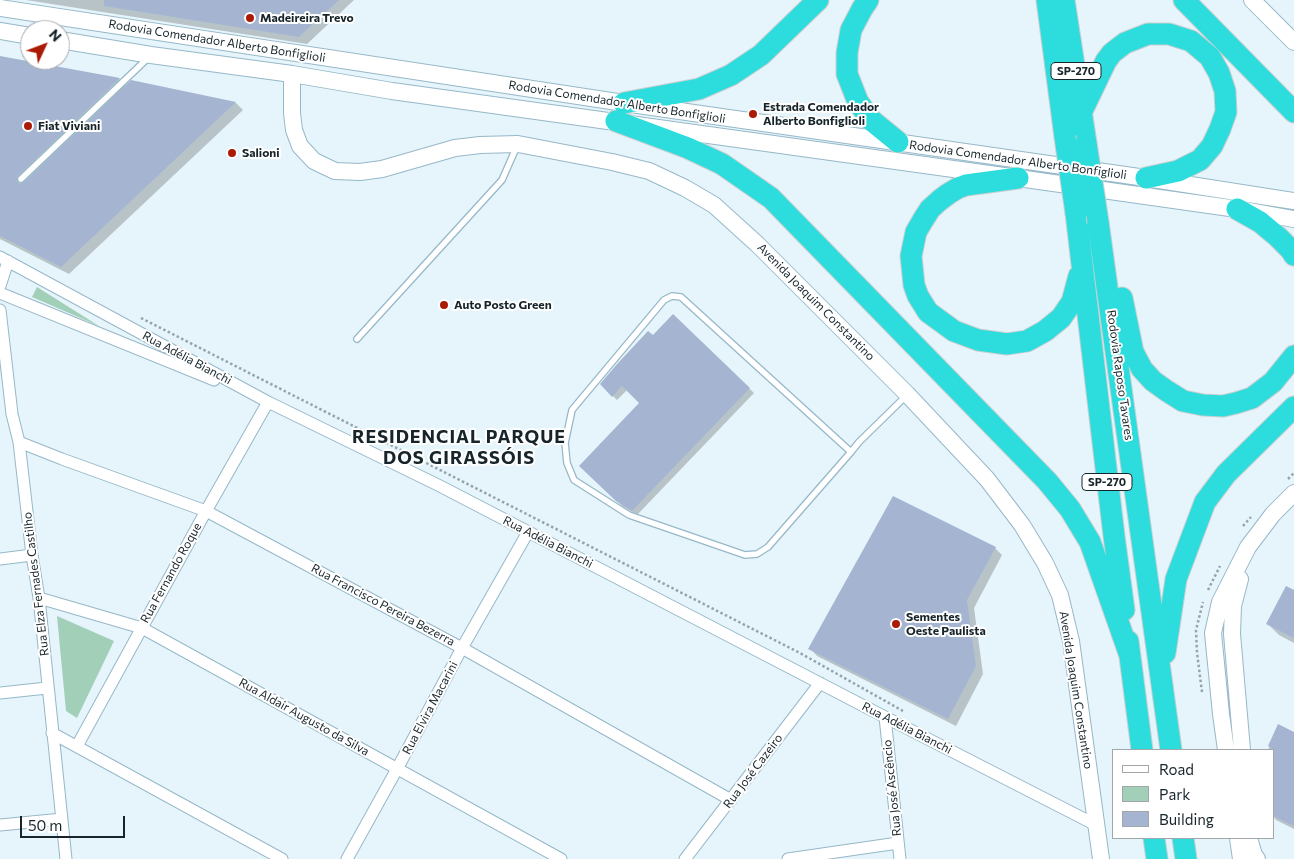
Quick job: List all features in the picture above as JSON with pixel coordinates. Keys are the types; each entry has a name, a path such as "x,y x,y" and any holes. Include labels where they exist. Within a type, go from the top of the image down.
{"highway":[{"path":"620,112 699,89 731,75 760,55 818,0"},
{"path":"868,0 851,30 846,53 847,74 858,102 871,120 898,142"},
{"path":"1036,0 1052,36"},
{"name":"Rodovia Raposo Tavares","path":"1047,0 1076,213 1114,536 1142,749"},
{"name":"Rodovia Raposo Tavares","path":"1064,0 1098,222 1171,749"},
{"path":"1184,0 1294,112"},
{"path":"1082,110 1106,61 1112,53 1125,43 1148,34 1169,34 1191,41 1210,57 1219,73 1225,91 1226,112 1212,146 1200,160 1178,171 1146,178"},
{"path":"620,112 722,164 771,198 1040,474 1070,508 1090,542 1129,653"},
{"path":"1018,178 966,185 958,188 940,200 923,220 916,232 911,256 914,285 918,296 928,312 954,331 978,340 1007,344 1027,341 1045,331 1061,318 1072,302 1082,264"},
{"path":"1237,209 1260,222 1278,237 1294,255"},
{"path":"1098,222 1118,280 1133,352 1142,369 1166,392 1183,401 1203,405 1223,406 1236,403 1252,398 1272,382 1294,356"},
{"path":"1161,678 1176,579 1205,502 1226,474 1294,407"},
{"path":"1183,839 1186,859"}],"main road":[{"path":"1252,0 1294,42"},
{"name":"Rodovia Comendador Alberto Bonfiglioli","path":"0,8 1018,178 1237,209 1294,219"},
{"path":"0,31 20,34"},
{"name":"Rodovia Comendador Alberto Bonfiglioli","path":"70,42 292,74 392,91 620,112 898,142 1294,201"},
{"name":"Avenida Joaquim Constantino","path":"292,74 293,121 300,146 314,161 335,171 360,172 382,168 454,148 518,144 612,162 649,172 685,188 714,204 736,223 907,394 987,479 1022,525 1041,555 1060,595 1071,641 1101,859"},
{"path":"1226,749 1213,633 1220,602 1248,547 1273,514 1294,493"},
{"path":"1242,749 1232,634 1233,606 1248,547"},
{"path":"1238,839 1241,859"},
{"path":"1249,839 1257,859"}],"street":[{"path":"0,286 4,259"},
{"name":"Rua Adélia Bianchi","path":"4,259 268,402 440,486 1096,825"},
{"path":"0,293 268,402"},
{"name":"Rua Elza Fernades Castilho","path":"0,310 12,414 20,442 66,859"},
{"name":"Rua Fernando Roque","path":"77,746 206,510 268,402"},
{"path":"0,416 12,414"},
{"name":"Rua Francisco Pereira Bezerra","path":"20,442 62,459 206,510 462,648 730,800"},
{"name":"Rua Elvira Macarini","path":"346,859 528,532"},
{"path":"0,559 32,555"},
{"name":"Rua Aldair Augusto da Silva","path":"38,598 142,628 561,859"},
{"name":"Rua José Cazeiro","path":"685,859 820,683"},
{"path":"0,693 47,688"},
{"name":"Rua José Ascêncio","path":"885,717 900,859"},
{"path":"52,733 282,859"},
{"path":"0,825 62,819"},
{"path":"788,859 898,843"}],"lane":[{"path":"21,179 152,55"},
{"path":"358,339 502,180 518,144"},
{"path":"851,452 681,297 672,296 664,300 572,410 565,442 567,463 574,480 629,515 745,555 757,554 768,547 851,452 907,394"}],"green space":[{"path":"37,287 99,326 32,297"},
{"path":"57,616 114,641 77,718 66,711"}],"building":[{"name":"Madeireira Trevo","path":"104,0 339,0 299,37 104,6"},
{"path":"0,56 20,60 20,70 70,69 120,78 18,176 17,181 20,184 131,80 236,102 61,267 0,236"},
{"path":"673,314 750,388 632,511 616,501 579,466 639,403 622,386 612,397 600,384 648,331 653,335"},
{"name":"Sementes Oeste Paulista","path":"893,496 996,547 967,600 976,666 948,719 808,649"},
{"path":"1286,586 1294,590 1294,638 1266,624"},
{"path":"1278,724 1294,732 1294,826 1274,816 1274,749 1268,746"}],"place":[{"name":"Madeireira Trevo","path":"250,18"},
{"name":"Estrada Comendador Alberto Bonfiglioli","path":"753,114"},
{"name":"Fiat Viviani","path":"28,126"},
{"name":"Salioni","path":"232,153"},
{"name":"Auto Posto Green","path":"444,305"},
{"name":"Sementes Oeste Paulista","path":"896,624"}],"district":[{"name":"RESIDENCIAL PARQUE DOS GIRASSÓIS","path":"459,447"}]}
